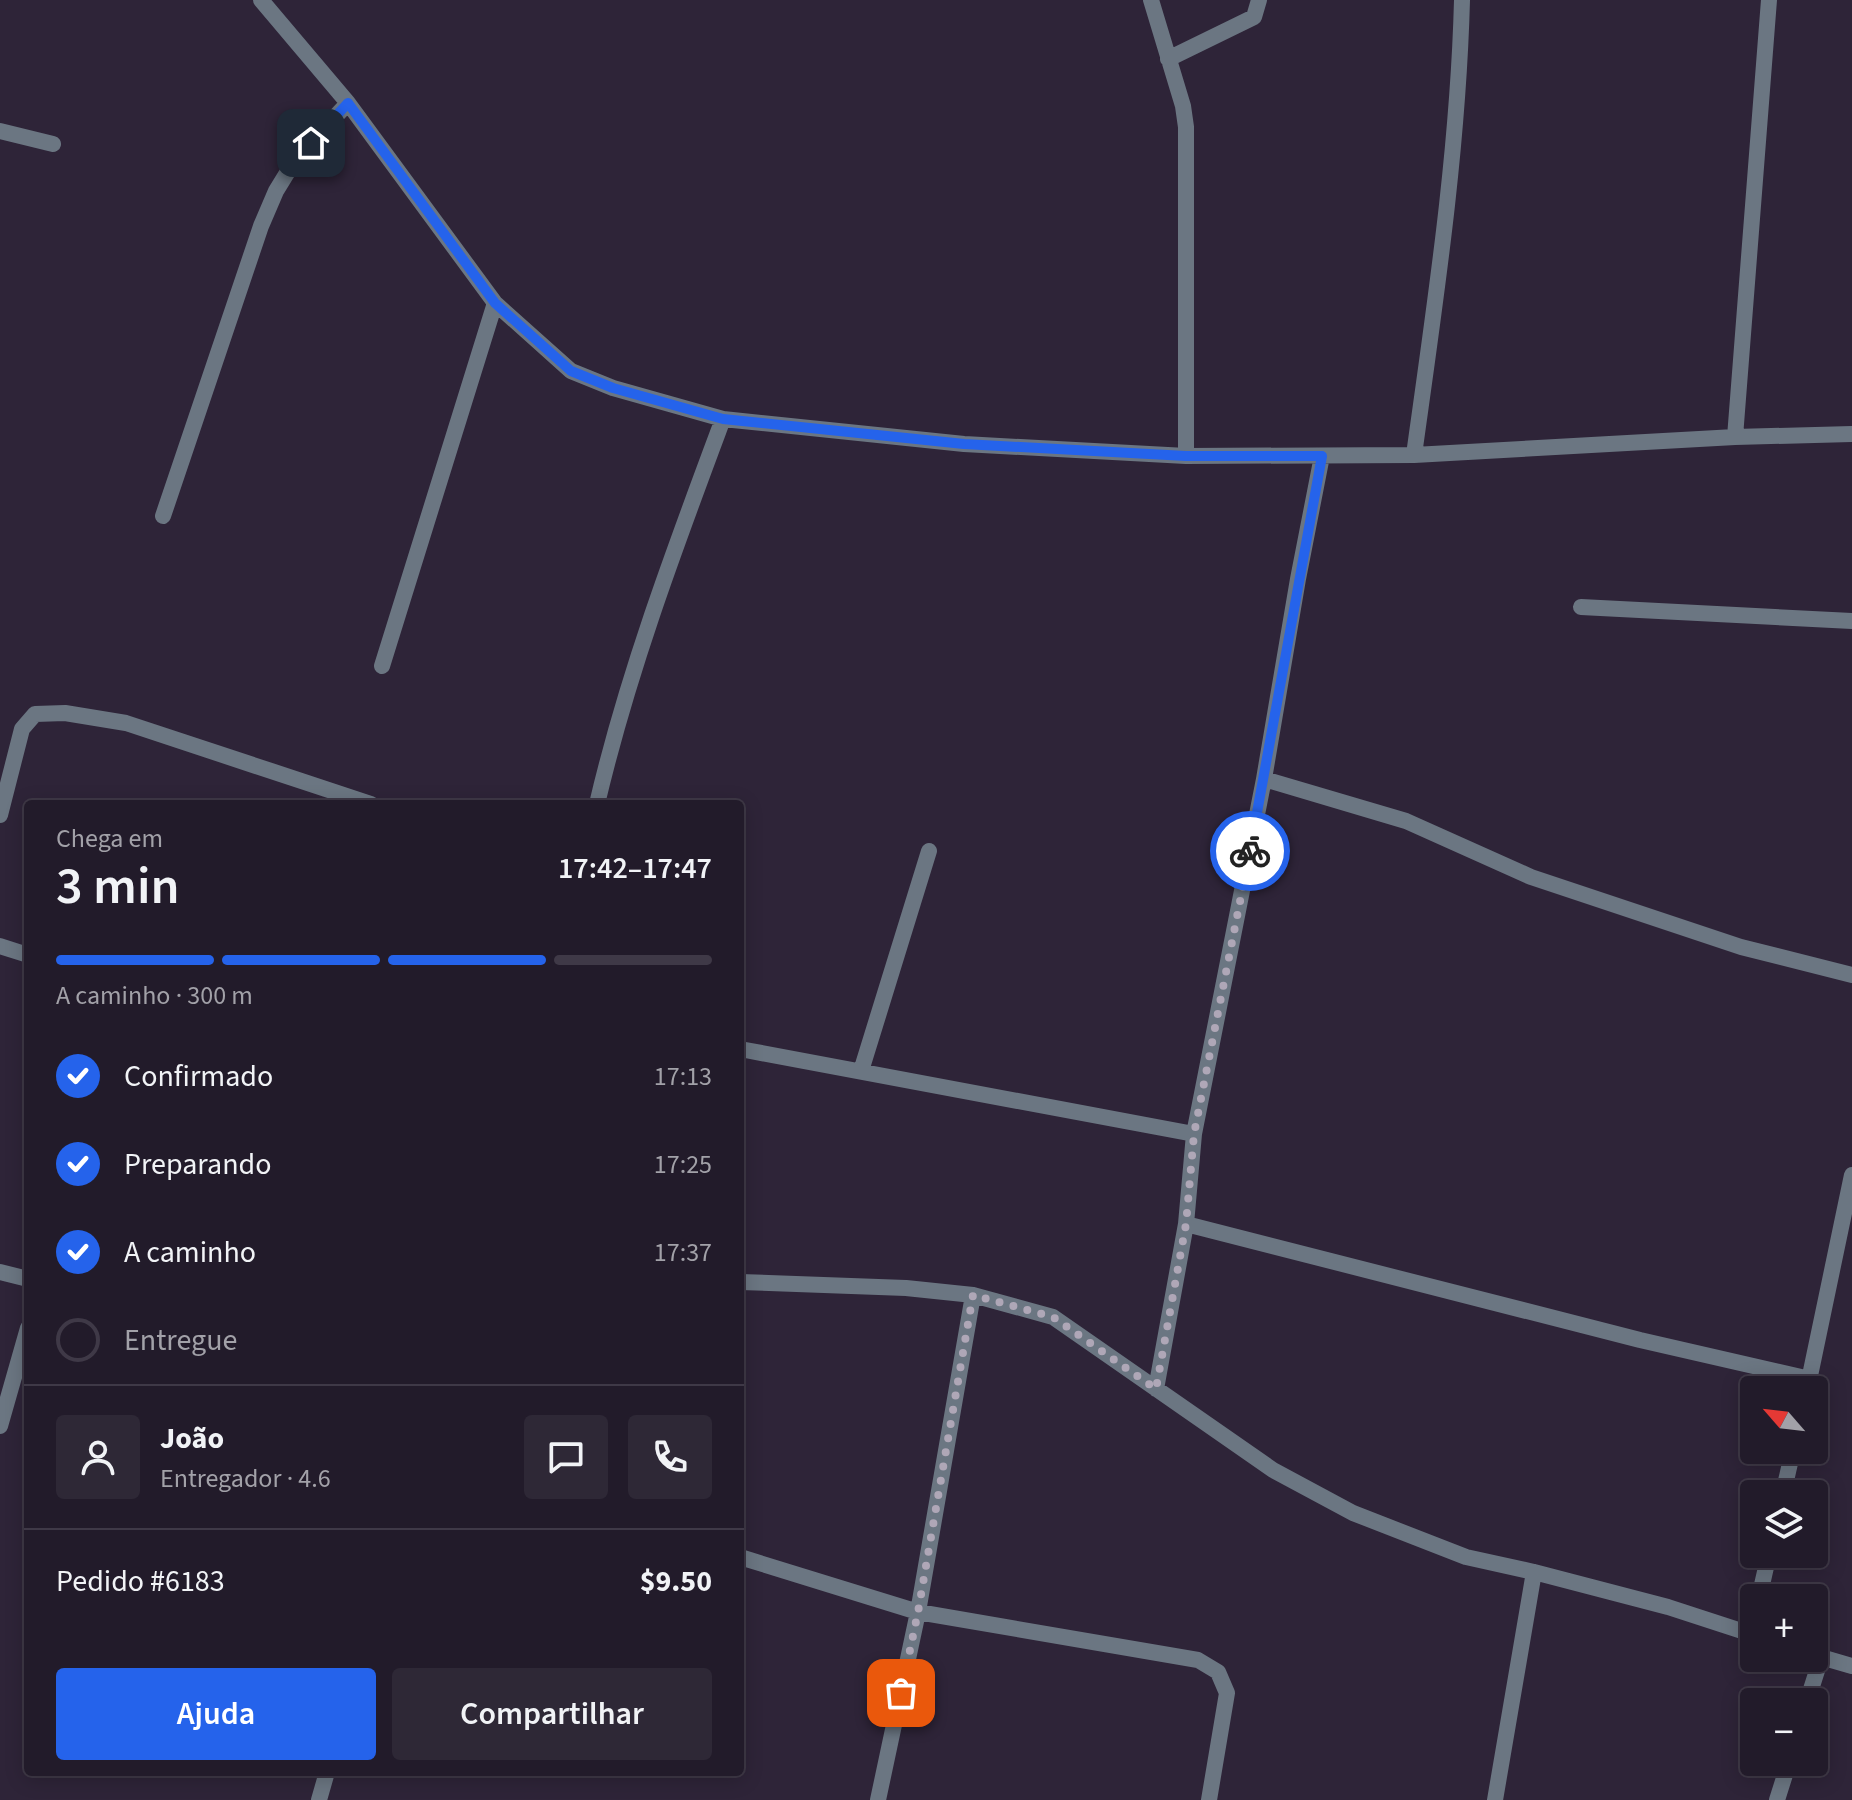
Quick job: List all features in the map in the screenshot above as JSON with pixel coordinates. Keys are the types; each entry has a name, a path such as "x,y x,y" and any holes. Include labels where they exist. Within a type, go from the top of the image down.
{"street":[{"path":"261,0 348,103 495,303 571,371 613,388 723,419 964,444 1186,456 1414,455 1735,437 1852,434"},
{"path":"1151,0 1183,106 1186,127 1186,456"},
{"path":"1168,59 1254,17 1259,0"},
{"path":"1414,455 1448,213 1461,62 1462,0"},
{"path":"1735,437 1769,0"},
{"path":"163,516 261,226 276,191 295,160 348,103"},
{"path":"0,131 53,144"},
{"path":"382,666 495,303"},
{"path":"598,800 661,587 723,419"},
{"path":"1156,1389 1186,1224 1194,1134 1264,779 1322,456"},
{"path":"1581,607 1852,621"},
{"path":"0,815 22,729 35,714 65,713 126,723 359,800"},
{"path":"1264,779 1406,821 1531,877 1741,947 1852,975"},
{"path":"861,1071 929,851"},
{"path":"0,946 24,954"},
{"path":"744,1050 1194,1134"},
{"path":"1810,1376 1852,1175"},
{"path":"1186,1224 1777,1376"},
{"path":"0,1272 24,1278"},
{"path":"744,1282 906,1288 973,1295 1053,1317 1273,1470 1353,1513 1466,1557 1740,1626"},
{"path":"878,1800 918,1612 973,1295"},
{"path":"0,1426 24,1342"},
{"path":"744,1558 918,1612 1198,1660 1218,1672 1227,1693 1209,1800"},
{"path":"1495,1800 1534,1572"},
{"path":"1828,1659 1852,1666"},
{"path":"319,1800 326,1776"},
{"path":"1777,1800 1785,1776"}],"way so far":[{"path":"901,1693 973,1295 1053,1317 1156,1389 1186,1224 1194,1134 1250,851"}],"route":[{"path":"311,143 348,103 495,303 571,371 613,388 723,419 964,444 1186,456 1322,456 1250,851"}]}
